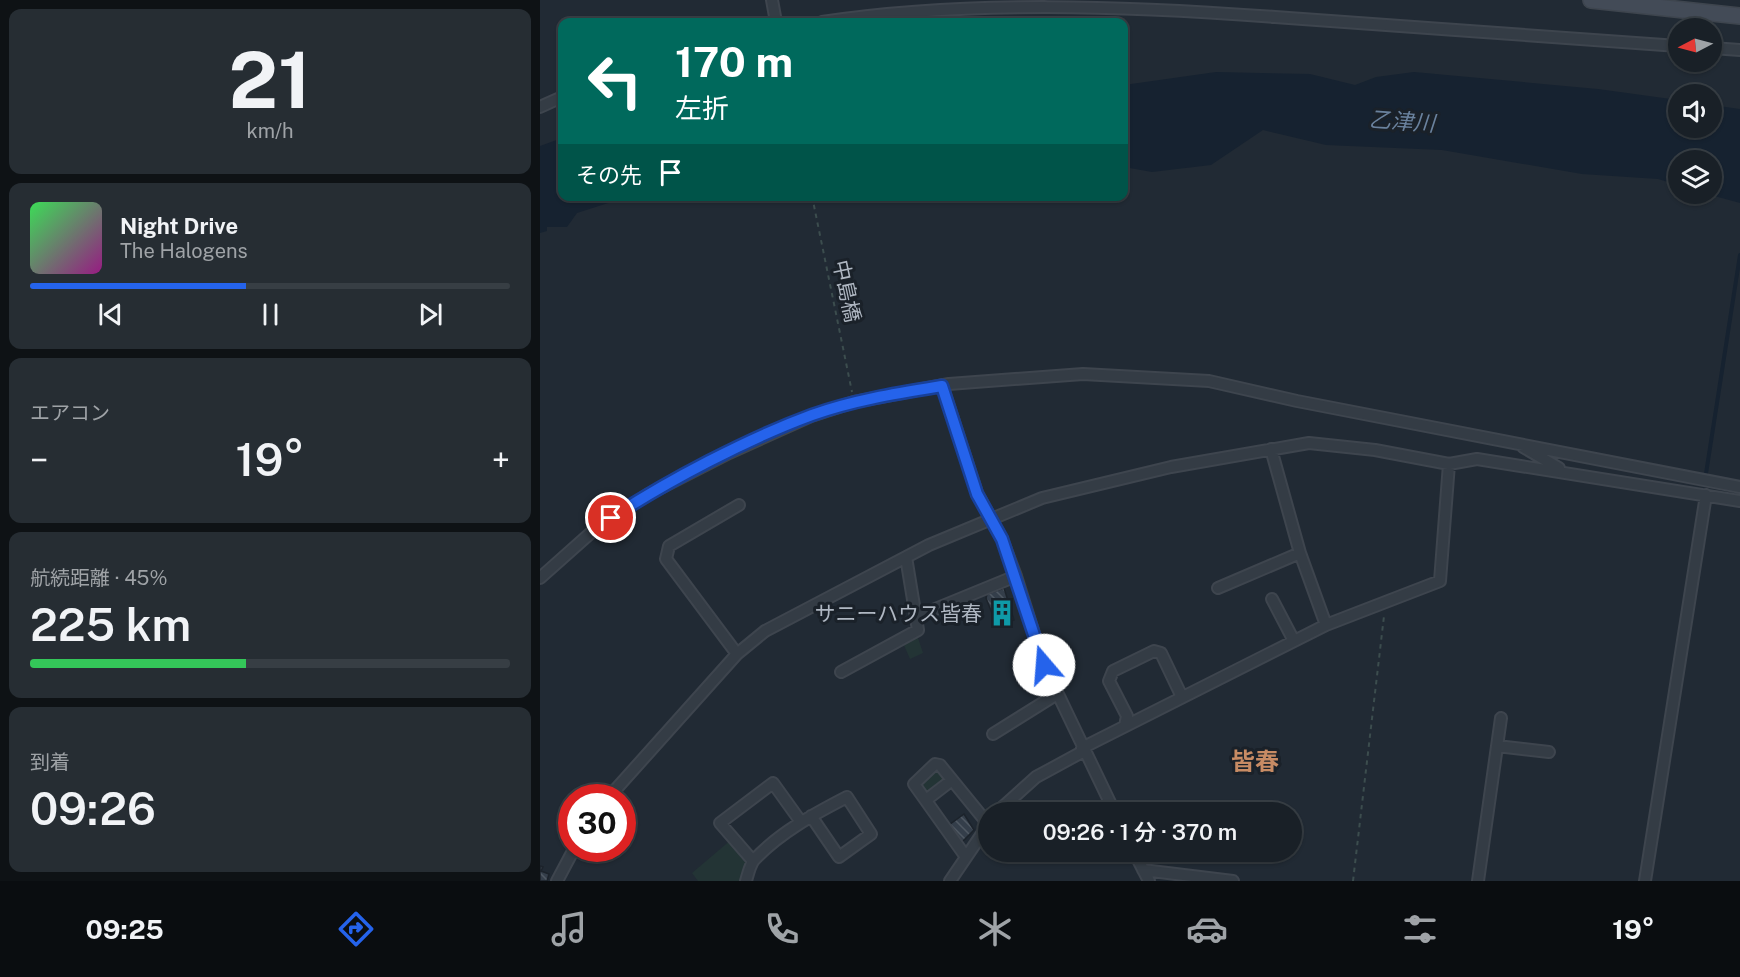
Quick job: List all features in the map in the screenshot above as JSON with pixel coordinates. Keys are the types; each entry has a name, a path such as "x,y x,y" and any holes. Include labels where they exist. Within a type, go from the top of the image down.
{"street":[{"path":"772,0 775,18"},
{"path":"1591,0 1740,16"},
{"path":"842,18 867,13 1007,4 1157,8 1668,45"},
{"path":"1722,49 1740,50"},
{"path":"540,107 558,99"},
{"path":"540,578 594,530 647,495 729,453 853,397 942,386 1083,374 1209,381 1740,487"},
{"path":"942,386 977,494 991,518 1016,576 1044,665 1110,802"},
{"path":"1514,442 1564,471"},
{"path":"621,784 737,654 765,631 906,557 991,518 1042,498 1085,486 1309,443 1376,450 1449,464 1477,459 1564,471 1740,501"},
{"path":"1271,449 1300,553 1326,625"},
{"path":"1008,802 1036,777 1125,726 1326,625 1440,581 1449,464"},
{"path":"1645,881 1706,495"},
{"path":"737,654 666,558 669,546 739,505"},
{"path":"1218,588 1300,553"},
{"path":"841,672 918,630 906,557"},
{"path":"916,617 1016,576"},
{"path":"1272,599 1294,641"},
{"path":"1125,726 1127,717 1109,681 1113,671 1154,651 1161,653 1182,697"},
{"path":"993,734 1057,694"},
{"path":"1478,881 1501,718"},
{"path":"1497,746 1549,752"},
{"path":"966,857 914,784 935,764 940,765 978,812"},
{"path":"926,800 952,780"},
{"path":"753,861 720,823 773,783 801,822"},
{"path":"746,881 753,861 801,822 811,816 847,797 871,834 839,857 811,816"},
{"path":"950,881 978,840"},
{"path":"559,880 568,862"},
{"path":"1139,862 1149,881"},
{"path":"1143,870 1233,881"}],"path":[{"name":"中島橋","path":"813,201 853,397"},
{"path":"1353,881 1385,603"}],"shaded area":[{"path":"917,635 923,653 910,659 903,643"},
{"path":"936,768 945,778 945,782 929,794 924,793 920,782"},
{"path":"732,839 753,861 746,881 698,881 692,873"}],"water":[{"name":"乙津川","path":"1216,72 1310,74 1355,85 1376,77 1414,72 1598,89 1668,99 1668,138 1722,138 1722,106 1740,109 1740,203 1722,198 1722,150 1668,150 1668,182 1658,179 1582,174 1442,150 1326,145 1263,130 1211,165 1152,172 1128,168 1128,84"},
{"path":"558,139 558,201 614,201 577,213 567,227 547,227 547,231 540,233 540,146"}],"building":[{"name":"サニーハウス皆春","path":"1004,588 1014,620 997,626 986,598 987,594"},
{"path":"964,814 974,830 962,842 949,825"},
{"path":"540,866 543,867 541,871 549,874 547,881 540,881"}],"waterway":[{"path":"1705,480 1740,255"}],"place":[{"name":"サニーハウス皆春","path":"1002,613"}],"district":[{"name":"皆春","path":"1255,761"}],"route":[{"path":"611,518 647,495 729,453 811,416 855,402 942,386 977,494 1002,539 1016,576 1044,665"}]}
